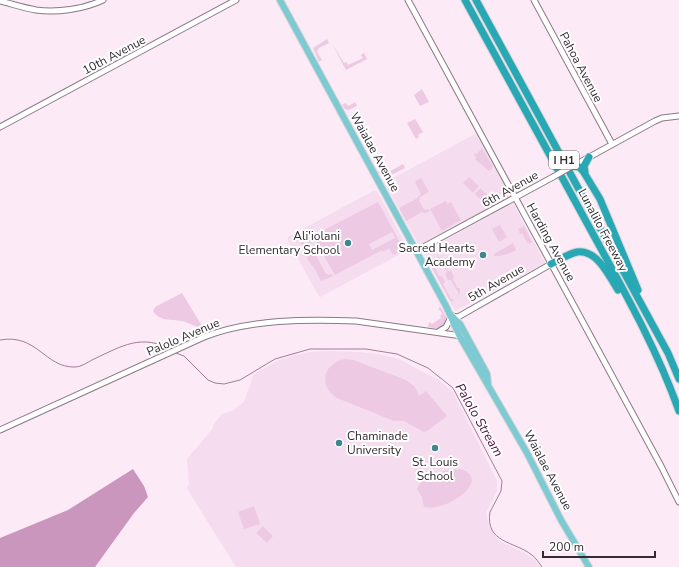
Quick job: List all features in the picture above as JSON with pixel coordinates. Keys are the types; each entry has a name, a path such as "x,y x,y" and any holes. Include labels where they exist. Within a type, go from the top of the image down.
{"highway":[{"name":"Lunalilo Freeway","path":"465,0 649,340 662,366 679,411"},
{"name":"Lunalilo Freeway","path":"476,0 668,353 679,379"},
{"path":"589,157 584,166 585,172 607,215 651,322"},
{"path":"572,166 580,168 585,172"},
{"path":"551,264 578,252 594,257 606,272 649,340"}],"main road":[{"name":"Waialae Avenue","path":"280,0 451,316 459,335 482,377 488,383 561,520 589,567"},
{"name":"Waialae Avenue","path":"451,316 460,324 487,376 488,383"}],"street":[{"path":"0,1 32,9 48,11 81,7 103,0"},
{"name":"10th Avenue","path":"0,128 236,0"},
{"name":"Harding Avenue","path":"408,0 679,502"},
{"name":"Pahoa Avenue","path":"534,0 612,144"},
{"name":"6th Avenue","path":"416,251 655,121 662,118 679,116"},
{"name":"5th Avenue","path":"451,316 458,317 551,264"},
{"path":"435,332 442,331 446,328 451,316"},
{"name":"Palolo Avenue","path":"0,430 209,335 235,327 281,322 327,320 356,321 459,335"},
{"path":"459,335 463,337 475,359 482,366"}],"shaded area":[{"path":"327,39 329,43 319,48 317,52 322,60 319,62 313,48"},
{"path":"331,42 344,63 346,62 348,65 363,58 361,55 364,53 367,59 346,70"},
{"path":"422,89 429,102 420,106 414,95"},
{"path":"355,102 357,106 349,110 345,109 342,105 345,103 349,106"},
{"path":"415,119 423,132 418,135 419,137 416,139 407,123"},
{"path":"475,134 479,136 510,193 510,197 419,245 386,185 386,182"},
{"path":"482,148 493,167 489,171 475,159 477,158 474,155 475,153 477,154"},
{"path":"403,164 405,168 389,176 383,176 378,172 381,170 389,172"},
{"path":"469,177 479,186 473,193 463,183"},
{"path":"421,178 429,192 420,197 419,200 425,210 428,209 430,211 425,213 422,212 406,221 399,208 416,199 421,194 415,182"},
{"path":"480,188 491,198 485,204 475,194"},
{"name":"Ali'iolani Elementary School","path":"373,191 377,191 408,250 320,297 288,240 288,237"},
{"path":"446,201 447,204 451,202 461,220 442,231 430,209"},
{"path":"378,202 404,250 393,255 389,248 383,252 382,250 335,275 314,238 325,232 324,230","holes":["392,232 395,238 372,250 369,244"]},
{"name":"Sacred Hearts Academy","path":"513,203 545,263 455,311 424,252"},
{"path":"500,225 507,237 499,242 492,229"},
{"path":"524,226 532,242 528,244 518,229"},
{"path":"313,239 314,241 311,243 311,246 326,274 332,274 333,276 321,281 307,258 308,257 300,241 301,240 304,244"},
{"path":"513,243 516,250 503,255 494,256 494,254"},
{"path":"438,257 444,258 443,261 448,271 451,271 457,288 460,288 460,293 458,297 457,296 459,294 451,280 448,280 445,274 447,272 439,258 437,258"},
{"path":"432,259 439,276 442,276 445,282 443,284 451,299 454,299 452,302 450,301 429,263"},
{"path":"182,293 204,329 182,321 159,317 153,311 155,307"},
{"path":"440,306 447,319 446,324 440,329 428,327 429,322 432,324 441,318 440,316 442,314 440,310 438,310"},
{"name":"Chaminade University","path":"328,351 378,354 399,359 440,381 453,392 497,481 497,491 486,513 489,526 501,542 527,554 535,560 540,567 236,567 186,487 189,485 187,459 213,428 213,425 222,414 232,411 244,402 254,374 279,360 295,355"},
{"path":"346,359 353,360 406,380 415,387 419,396 426,391 447,416 424,432 404,421 394,421 337,398 327,387 325,381 326,375 328,369 332,365 338,361"},
{"path":"133,469 144,486 148,497 134,513 95,567 0,567 0,538 68,510"},
{"path":"460,469 469,473 472,479 470,486 464,493 455,500 445,504 434,507 424,507 422,497 417,489 420,484 429,476 448,470"},
{"path":"254,506 260,524 244,529 238,512"},
{"path":"263,526 273,536 267,543 256,533"}],"waterway":[{"name":"Palolo Stream","path":"0,340 13,339 23,341 56,362 65,366 75,367 132,343 151,342 172,350"},
{"name":"Palolo Stream","path":"176,353 184,356 208,380 215,383 224,384 240,380 275,359 310,349 366,349 397,354 428,368 453,388 502,481 501,491 490,512 492,530 496,536 502,540 525,550 532,555 542,567"}],"place":[{"name":"Ali'iolani Elementary School","path":"348,243"},
{"name":"Sacred Hearts Academy","path":"483,255"},
{"name":"Chaminade University","path":"339,443"},
{"name":"St. Louis School","path":"435,448"}]}
